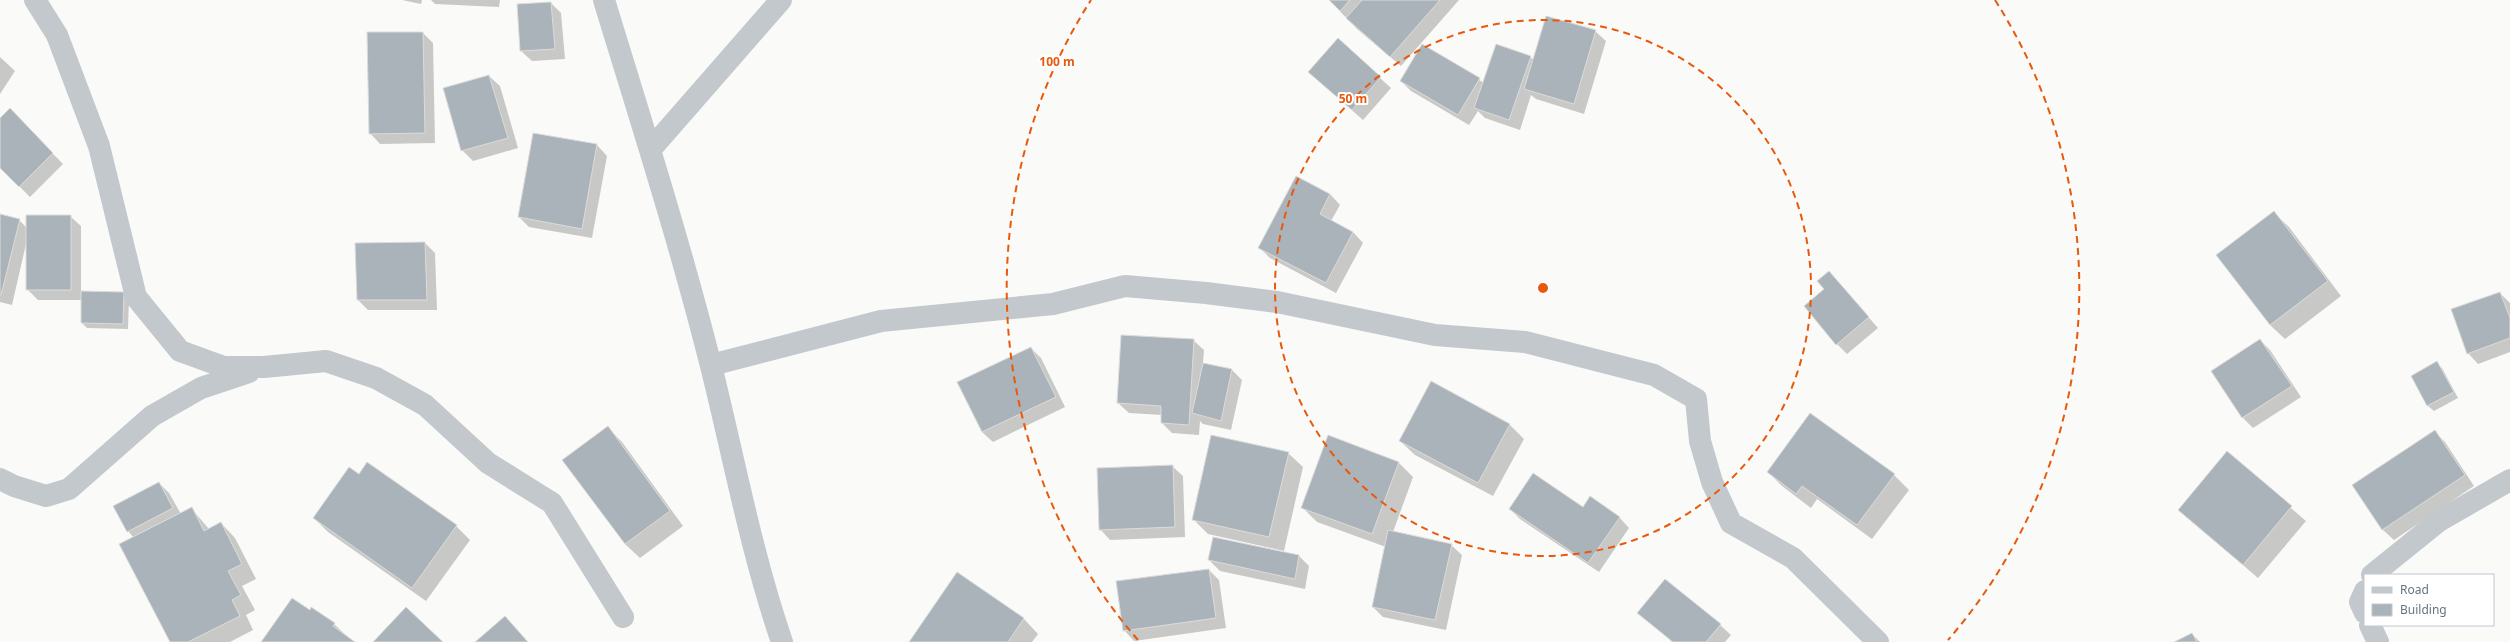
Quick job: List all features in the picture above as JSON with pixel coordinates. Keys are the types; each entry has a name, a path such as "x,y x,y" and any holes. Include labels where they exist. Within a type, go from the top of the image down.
{"street":[{"path":"35,0 57,35 99,146 136,297 180,351 224,367 264,367 326,361 376,378 425,405 488,463 552,503 623,617"},
{"path":"604,0 650,150 711,365 765,593 782,642"},
{"path":"650,150 781,0"},
{"path":"711,365 881,321 1053,304 1124,286 1206,293 1277,302 1435,335 1525,342 1654,375 1696,399 1700,441 1712,482 1731,523 1793,558 1878,642"},
{"path":"0,479 14,486 46,496 69,489 152,416 201,388 264,367"},
{"path":"2373,574 2439,521 2510,480"},
{"path":"2364,593 2360,602 2364,611"},
{"path":"2370,626 2378,642"}],"building":[{"path":"1329,0 1350,0 1340,11"},
{"path":"1362,0 1440,0 1390,57 1346,18"},
{"path":"551,2 555,49 520,51 517,4"},
{"path":"1546,16 1596,30 1574,104 1524,89"},
{"path":"367,32 423,32 425,133 369,134"},
{"path":"1338,38 1381,77 1352,110 1308,72"},
{"path":"1422,44 1480,78 1458,115 1400,81"},
{"path":"1496,44 1531,56 1509,120 1474,108"},
{"path":"489,75 508,138 461,151 443,88"},
{"path":"10,108 53,153 19,187 0,168 0,118"},
{"path":"533,133 597,144 582,229 518,217"},
{"path":"1296,176 1330,194 1320,214 1353,232 1326,283 1258,248"},
{"path":"2274,211 2328,281 2270,325 2216,255"},
{"path":"0,214 20,219 1,295 0,295"},
{"path":"26,215 71,215 71,290 26,290"},
{"path":"425,242 427,300 357,300 355,243"},
{"path":"1829,271 1869,317 1836,345 1804,306 1824,289 1817,281"},
{"path":"81,291 124,292 123,324 81,323"},
{"path":"2500,292 2510,318 2510,338 2467,354 2451,309"},
{"path":"1121,335 1194,339 1189,425 1161,423 1161,406 1117,403"},
{"path":"2260,339 2292,386 2242,418 2211,371"},
{"path":"1031,347 1056,397 982,432 957,382"},
{"path":"2437,361 2454,392 2427,406 2411,376"},
{"path":"1203,363 1232,369 1221,421 1192,413"},
{"path":"1431,381 1510,424 1478,483 1399,441"},
{"path":"1810,413 1895,474 1857,525 1802,486 1796,494 1767,472"},
{"path":"608,426 670,511 625,544 562,460"},
{"path":"2435,430 2465,475 2382,530 2352,485"},
{"path":"1211,435 1289,452 1269,537 1192,520"},
{"path":"1328,435 1399,462 1372,534 1301,508"},
{"path":"2227,451 2292,506 2243,565 2178,510"},
{"path":"367,462 457,525 412,588 313,518 349,467 359,474"},
{"path":"1173,465 1175,527 1099,530 1097,468"},
{"path":"1533,473 1583,507 1590,496 1620,517 1588,563 1509,509"},
{"path":"159,482 173,508 127,532 113,506"},
{"path":"192,507 204,531 221,522 242,564 228,571 241,595 232,600 240,616 188,642 170,642 119,544"},
{"path":"1388,530 1452,544 1435,620 1372,607"},
{"path":"1213,537 1299,555 1295,579 1208,560"},
{"path":"1209,569 1216,618 1123,631 1116,581"},
{"path":"957,572 1024,618 1008,642 909,642"},
{"path":"1665,579 1721,624 1706,642 1673,642 1637,613"},
{"path":"292,598 310,610 311,607 335,623 333,626 355,642 261,642"},
{"path":"406,607 443,642 373,642"},
{"path":"505,616 528,642 475,642"},
{"path":"2192,633 2197,642 2174,642"}]}
